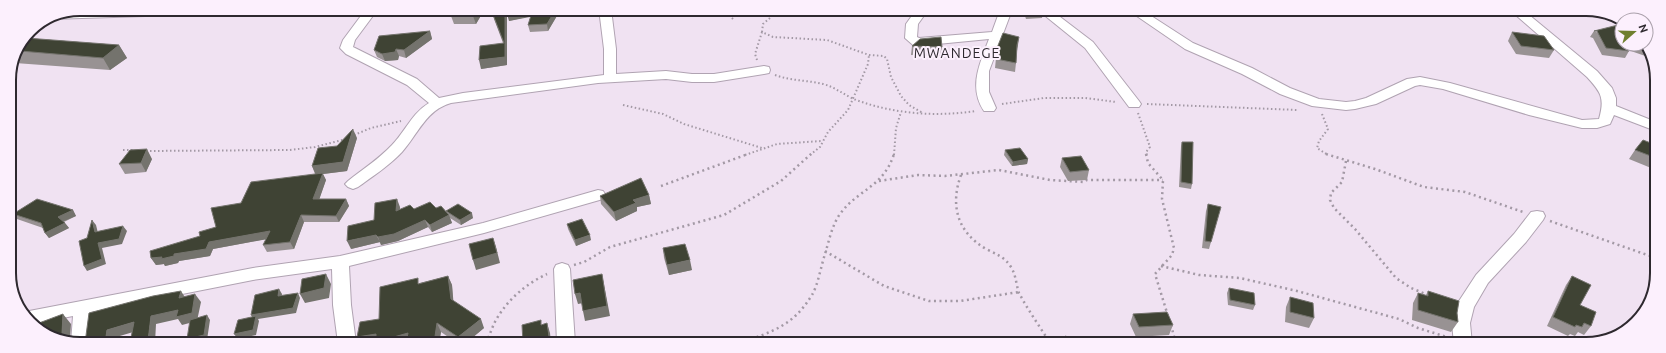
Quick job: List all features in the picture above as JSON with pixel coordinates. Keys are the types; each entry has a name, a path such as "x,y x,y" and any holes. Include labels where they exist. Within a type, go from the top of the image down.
{"street":[{"path":"367,16 349,40 346,48 349,51 362,55 368,60 412,82 437,103"},
{"path":"606,16 610,49 610,78"},
{"path":"919,16 911,29 911,38 917,42 997,35"},
{"path":"989,108 982,92 983,71 987,56 1004,16"},
{"path":"1052,16 1089,45 1134,104"},
{"path":"1143,16 1189,46 1247,71 1285,92 1319,107 1355,105 1371,101 1412,82 1420,81 1445,86 1534,112 1582,124 1597,124 1605,121 1609,108 1609,98 1605,88 1592,74 1523,16"},
{"path":"353,184 392,153 425,111 437,103 519,89 610,78 666,75 720,78 764,70"},
{"path":"1609,108 1650,125"},
{"path":"34,317 253,274 340,262 484,228 598,195"},
{"path":"1462,337 1461,323 1465,306 1482,279 1520,238 1536,216"},
{"path":"340,262 342,305 347,337"},
{"path":"562,269 566,337"},
{"path":"80,337 83,307"}],"path":[{"path":"730,16 733,19"},
{"path":"772,16 763,24 755,54 764,70 779,77 796,81 817,83 834,88 853,98 901,112 925,114 962,114 1044,98 1084,98 1134,104 1319,107 1328,129 1319,141 1317,148 1321,152 1382,171 1424,187 1465,192 1650,256"},
{"path":"762,32 773,36 828,40 869,55 886,57 889,70 903,99 909,105 925,114"},
{"path":"488,337 495,321 518,293 538,278 584,262 610,247 724,215 781,181 820,147 821,141 848,109 860,87 870,60 869,55"},
{"path":"1134,104 1150,147 1146,152 1148,163 1163,180 1162,199 1174,248 1172,255 1161,266 1155,276 1174,337"},
{"path":"623,105 663,114 684,124 763,148"},
{"path":"756,337 780,328 791,321 813,294 825,251 833,228 840,214 859,196 879,181 890,167 895,152 896,128 901,112"},
{"path":"353,136 386,124 419,118"},
{"path":"123,150 153,152 290,150 321,146 347,139"},
{"path":"661,186 763,148 789,142 821,141"},
{"path":"1346,161 1342,182 1331,193 1330,200 1334,208 1355,229 1382,262 1404,285 1435,297"},
{"path":"879,181 918,175 961,175 999,170 1050,180 1084,182 1087,180 1163,180"},
{"path":"961,175 954,196 958,220 980,244 1010,264 1016,276 1019,292 1046,337"},
{"path":"825,251 884,286 929,301 960,301 1019,292"},
{"path":"1161,266 1199,275 1240,278 1298,291 1387,316 1445,337"}],"building":[{"path":"494,16 505,16 505,57 479,60 480,46 504,43"},
{"path":"531,16 552,16 547,24 528,25"},
{"path":"1614,26 1614,49 1606,48 1597,31 1594,31"},
{"path":"430,31 404,50 396,49 395,52 382,54 374,50 379,36"},
{"path":"1512,32 1544,36 1554,50 1521,46"},
{"path":"1003,33 1019,37 1016,63 996,59 997,48"},
{"path":"941,37 942,47 912,46 920,39"},
{"path":"32,38 119,45 103,58 23,51"},
{"path":"353,129 343,162 312,166 318,148 337,146"},
{"path":"1643,140 1650,143 1650,156 1635,150"},
{"path":"1182,142 1193,142 1192,184 1181,182"},
{"path":"1020,148 1028,159 1013,162 1005,150"},
{"path":"147,149 141,163 119,164 130,150"},
{"path":"1081,156 1089,170 1070,172 1062,158"},
{"path":"323,173 313,199 346,199 336,216 301,215 290,242 263,245 270,231 209,242 206,249 174,254 174,256 161,259 162,257 151,258 150,251 200,236 199,232 216,227 211,208 241,203 251,182"},
{"path":"641,178 649,195 633,200 636,203 614,212 600,196"},
{"path":"37,199 73,210 58,217 65,223 45,233 41,223 16,215 16,212"},
{"path":"397,199 396,211 410,205 414,209 430,202 436,208 441,206 449,215 430,225 425,220 394,234 378,237 376,235 347,241 348,226 374,220 375,203"},
{"path":"458,204 472,213 460,220 446,211"},
{"path":"1208,204 1221,207 1211,242 1205,241"},
{"path":"582,219 590,235 575,240 567,224"},
{"path":"92,220 95,232 123,226 119,239 98,243 102,259 84,266 79,241 87,238"},
{"path":"493,238 497,253 473,260 469,244"},
{"path":"685,244 690,260 667,265 663,248"},
{"path":"326,274 324,288 300,294 302,279"},
{"path":"602,274 607,306 583,311 580,293 575,294 573,280"},
{"path":"448,276 451,299 481,319 458,337 437,323 435,337 407,337 408,333 394,337 376,337 376,334 357,337 360,322 379,319 380,287 418,278 418,284"},
{"path":"1572,276 1591,285 1580,305 1596,312 1591,326 1584,323 1582,327 1576,325 1575,327 1553,317"},
{"path":"1229,288 1254,293 1255,305 1230,300"},
{"path":"279,289 278,296 298,293 293,308 251,315 255,295"},
{"path":"181,291 179,298 195,294 192,313 176,317 178,310 151,316 148,337 131,337 134,322 107,330 106,337 86,337 89,313 153,296"},
{"path":"1428,291 1459,301 1457,313 1458,322 1418,310 1418,293 1428,296"},
{"path":"1290,297 1313,303 1314,318 1290,312"},
{"path":"1167,312 1173,325 1139,327 1133,314"},
{"path":"63,314 62,333 66,335 60,334 40,323"},
{"path":"207,315 204,335 187,337 190,320"},
{"path":"256,316 253,330 234,334 238,320"},
{"path":"541,320 541,325 547,323 549,337 523,337 522,325"}],"district":[{"name":"MWANDEGE","path":"957,53"}]}
